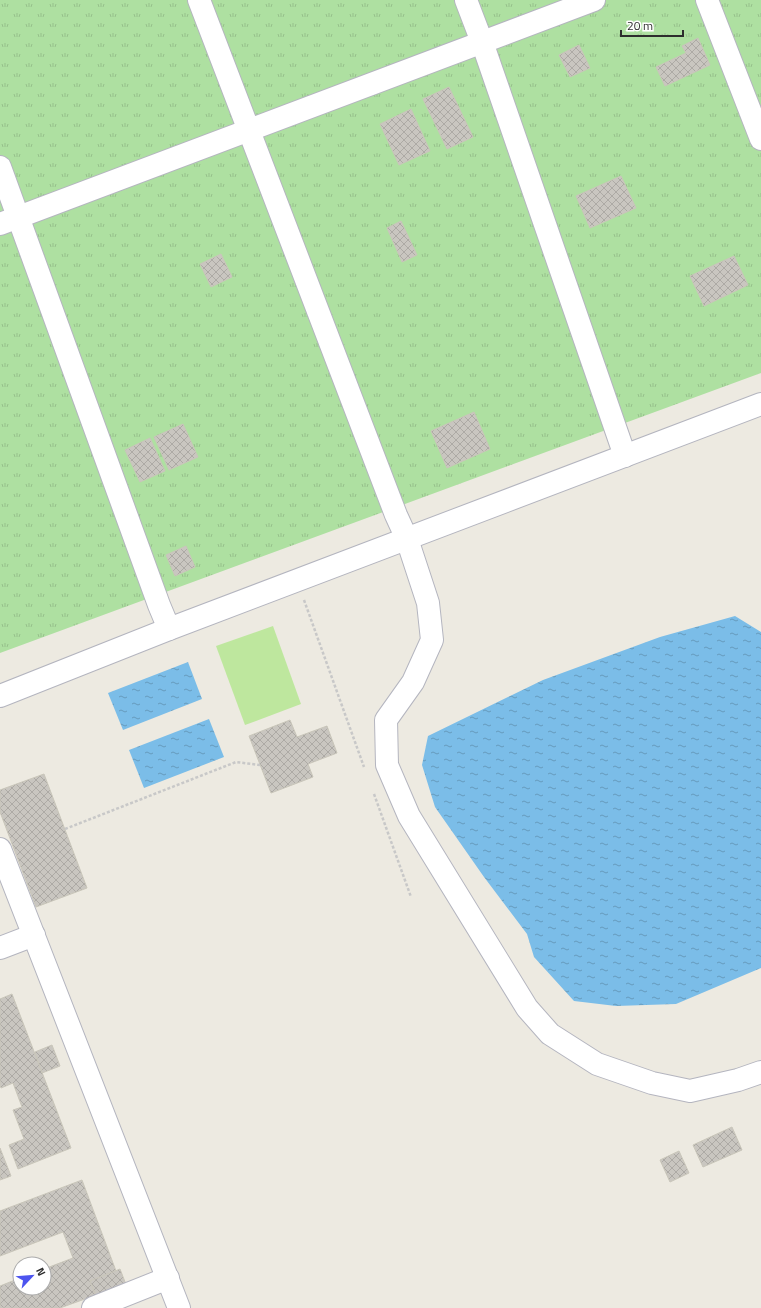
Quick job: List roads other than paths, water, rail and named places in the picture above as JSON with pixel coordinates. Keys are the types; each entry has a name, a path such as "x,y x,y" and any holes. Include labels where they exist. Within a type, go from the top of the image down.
{"street":[{"path":"199,0 396,515 407,539 428,603 432,640 413,682 386,720 387,765 409,816 527,1008 550,1034 597,1064 652,1083 690,1091 738,1080 761,1072"},
{"path":"466,0 482,42 625,456"},
{"path":"10,220 594,0"},
{"path":"707,0 761,139"},
{"path":"0,167 10,220 169,630"},
{"path":"0,696 761,404"},
{"path":"0,849 179,1308"},
{"path":"0,948 34,935"},
{"path":"94,1308 168,1278"}],"water":[{"path":"735,616 761,632 761,968 676,1004 616,1006 574,1001 534,957 527,934 484,877 435,807 422,765 428,736 543,680 660,637"},
{"path":"188,662 202,699 123,730 108,693"},
{"path":"209,719 224,757 144,788 129,750"}]}
